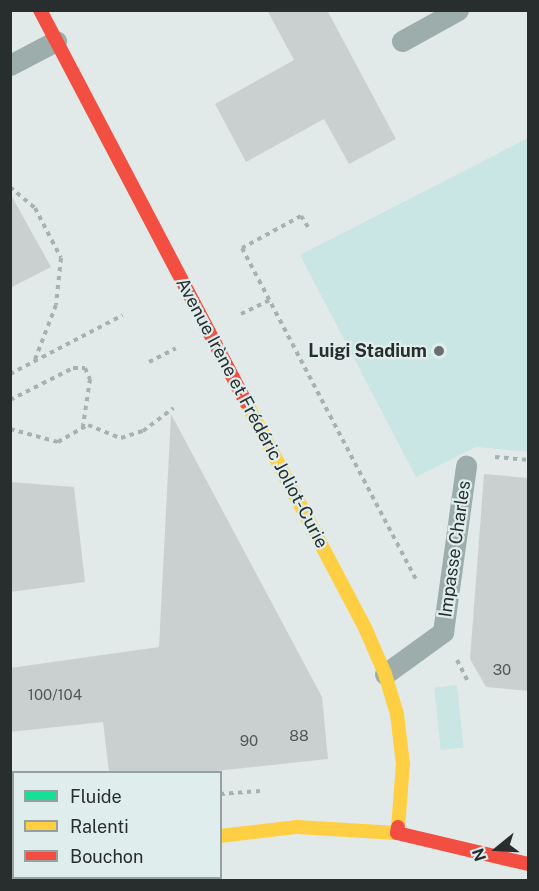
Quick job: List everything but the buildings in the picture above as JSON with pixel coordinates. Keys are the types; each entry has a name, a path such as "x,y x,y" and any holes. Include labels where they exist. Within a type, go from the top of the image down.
{"main road":[{"name":"Avenue Irène et Frédéric Joliot-Curie","path":"40,10 355,610 385,674 397,714 403,764 397,833"},
{"path":"222,836 297,827 397,833 528,864"}],"lane":[{"path":"402,41 458,10"},
{"path":"10,65 56,41"},
{"name":"Impasse Charles","path":"385,674 443,632 466,466"}],"path":[{"path":"10,187 40,214 61,258 56,305 34,362"},
{"path":"308,227 301,216 242,248 468,682"},
{"path":"10,374 123,315"},
{"path":"10,400 73,368 85,368 90,379 83,426"},
{"path":"10,429 58,442 83,426 129,437 156,424 173,408"}],"shaded area":[{"name":"Luigi Stadium","path":"528,138 528,452 476,447 416,477 300,255"},
{"path":"457,685 464,748 441,750 434,687"}],"traffic: slow":[{"path":"246,402 366,630 385,674 397,714 403,764 398,827"},
{"path":"222,836 297,827 397,833"}],"traffic: jam":[{"path":"40,10 246,402"},
{"path":"398,827 397,833 528,864"}],"place":[{"name":"Luigi Stadium","path":"439,351"}]}
